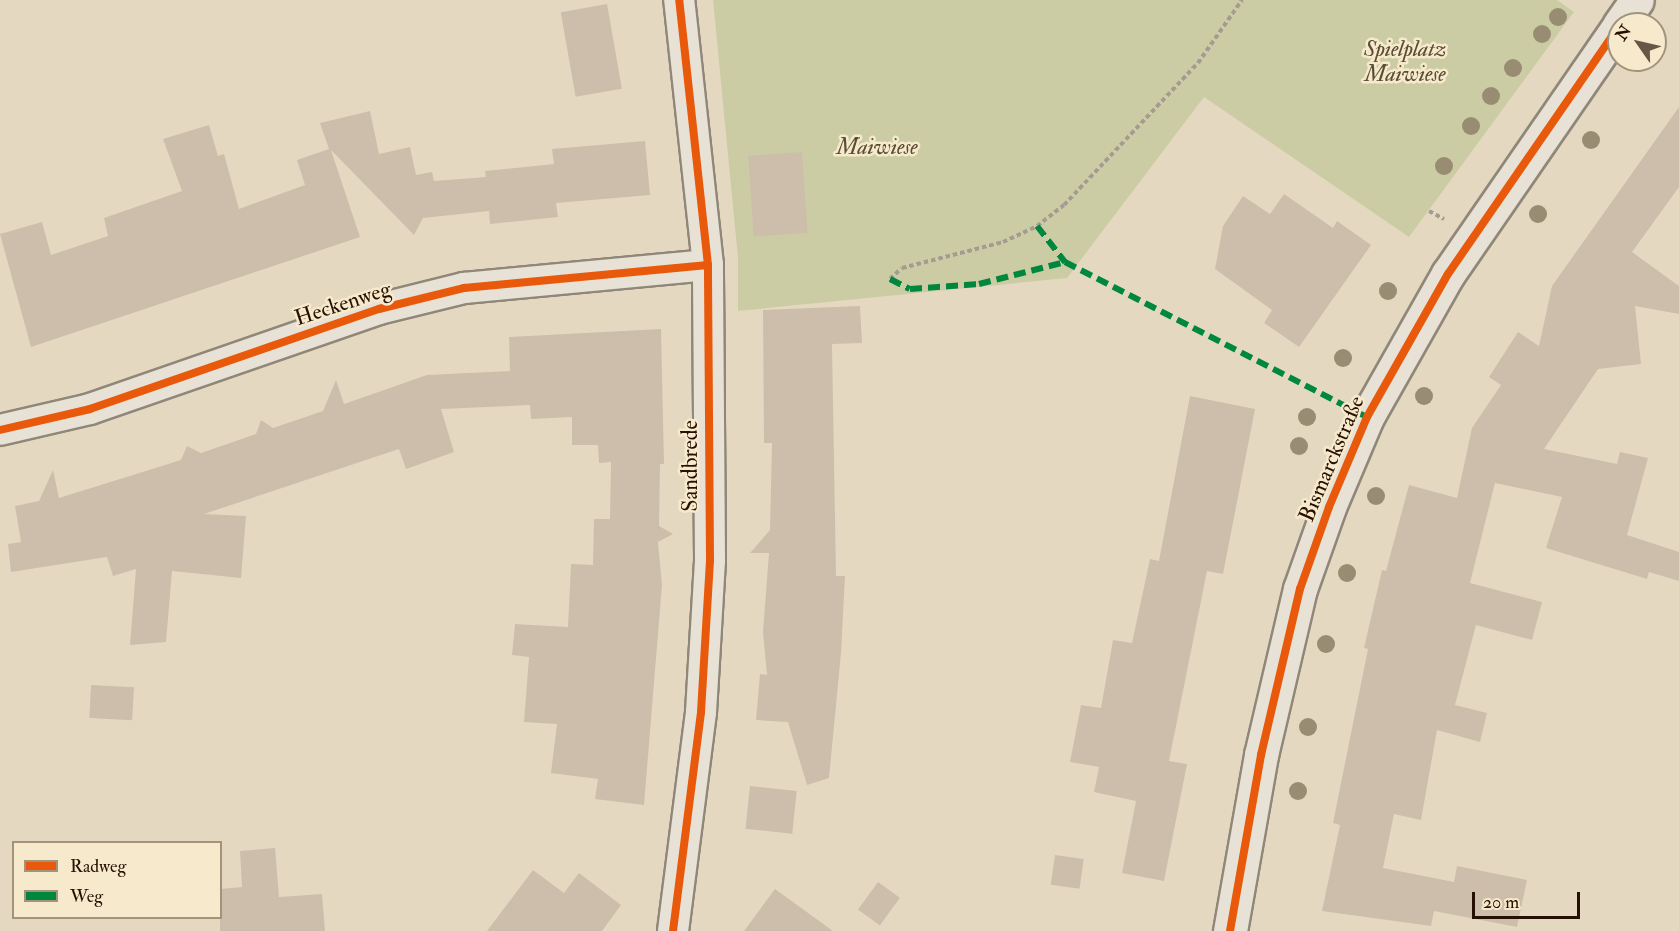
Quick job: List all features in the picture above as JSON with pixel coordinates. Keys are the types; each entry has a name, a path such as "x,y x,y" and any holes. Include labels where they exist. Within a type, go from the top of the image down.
{"main road":[{"name":"Bismarckstraße","path":"1230,931 1268,721 1300,589 1329,507 1364,426 1448,274 1607,44"}],"street":[{"name":"Sandbrede","path":"674,931 701,712 710,560 708,265 678,0"},
{"name":"Heckenweg","path":"0,430 90,409 379,309 464,288 708,265"}],"path":[{"path":"890,279 902,268 1003,242 1046,219 1198,63 1242,0"}],"green space":[{"name":"Maiwiese","path":"713,0 1557,0 1574,12 1409,237 1204,97 1067,278 738,311 738,258"}],"building":[{"path":"607,4 622,89 576,97 561,12"},
{"path":"1679,107 1679,187 1632,252 1679,286 1679,314 1635,306 1641,364 1598,369 1544,449 1617,464 1620,452 1648,458 1627,535 1679,552 1679,581 1649,572 1647,579 1546,548 1562,497 1495,483 1470,583 1542,602 1532,640 1476,625 1455,705 1487,713 1480,742 1437,730 1421,820 1394,814 1383,868 1454,882 1457,866 1527,880 1517,927 1434,911 1431,926 1322,911 1340,825 1333,823 1368,649 1364,648 1382,570 1386,571 1409,485 1457,498 1472,428 1501,385 1489,377 1518,332 1539,346 1552,286"},
{"path":"370,111 379,154 410,147 416,175 432,172 434,181 486,177 485,171 554,164 552,149 645,141 650,195 556,203 558,217 490,224 489,211 423,218 414,235 331,150 360,237 31,347 0,234 42,222 51,255 108,236 104,218 182,191 163,139 209,125 218,156 224,154 239,209 305,185 297,160 329,149 320,123"},
{"path":"802,152 808,233 754,237 748,156"},
{"path":"1284,194 1333,228 1337,221 1371,245 1299,347 1264,323 1272,310 1215,269 1223,226 1243,196 1270,214"},
{"path":"860,306 862,343 832,344 836,576 845,576 841,653 829,778 807,785 788,722 756,720 760,674 767,675 763,632 769,553 750,553 770,530 772,443 764,443 763,310"},
{"path":"661,329 664,464 660,464 659,526 673,534 658,542 662,585 644,805 595,799 598,779 551,773 557,724 524,722 529,657 512,655 515,624 568,627 571,564 593,565 594,519 610,519 611,462 599,463 598,445 572,445 572,417 531,419 530,405 441,409 454,452 406,469 399,449 204,514 246,516 241,578 172,571 166,642 130,645 136,569 113,576 107,557 11,572 8,544 21,542 15,506 39,501 53,470 59,498 181,460 187,446 201,453 256,434 261,420 273,428 323,411 336,380 344,404 427,375 510,371 509,337"},
{"path":"1190,396 1255,409 1223,574 1207,571 1169,761 1187,764 1164,881 1122,873 1136,801 1094,792 1099,767 1070,762 1081,705 1101,708 1113,640 1132,643 1150,559 1159,561"},
{"path":"91,685 134,687 132,720 89,718"},
{"path":"750,786 797,791 792,834 746,829"},
{"path":"275,848 279,897 322,894 325,931 220,931 222,889 242,887 240,851"},
{"path":"1055,855 1084,859 1080,889 1051,885"},
{"path":"533,870 564,893 579,873 621,905 602,931 487,931"},
{"path":"878,882 900,898 880,925 858,910"},
{"path":"775,889 833,931 744,931"}],"marked path":[{"path":"1037,226 1065,262 1367,417"},
{"path":"890,279 910,289 979,284 1065,262"}],"cycle path":[{"path":"673,931 701,712 710,560 708,265 679,0"},
{"path":"1230,931 1261,755 1300,589 1329,507 1367,417 1448,274 1607,43"},
{"path":"0,430 90,409 379,309 464,288 708,265"}],"park label":[{"name":"Spielplatz Maiwiese","path":"1405,62"}]}
